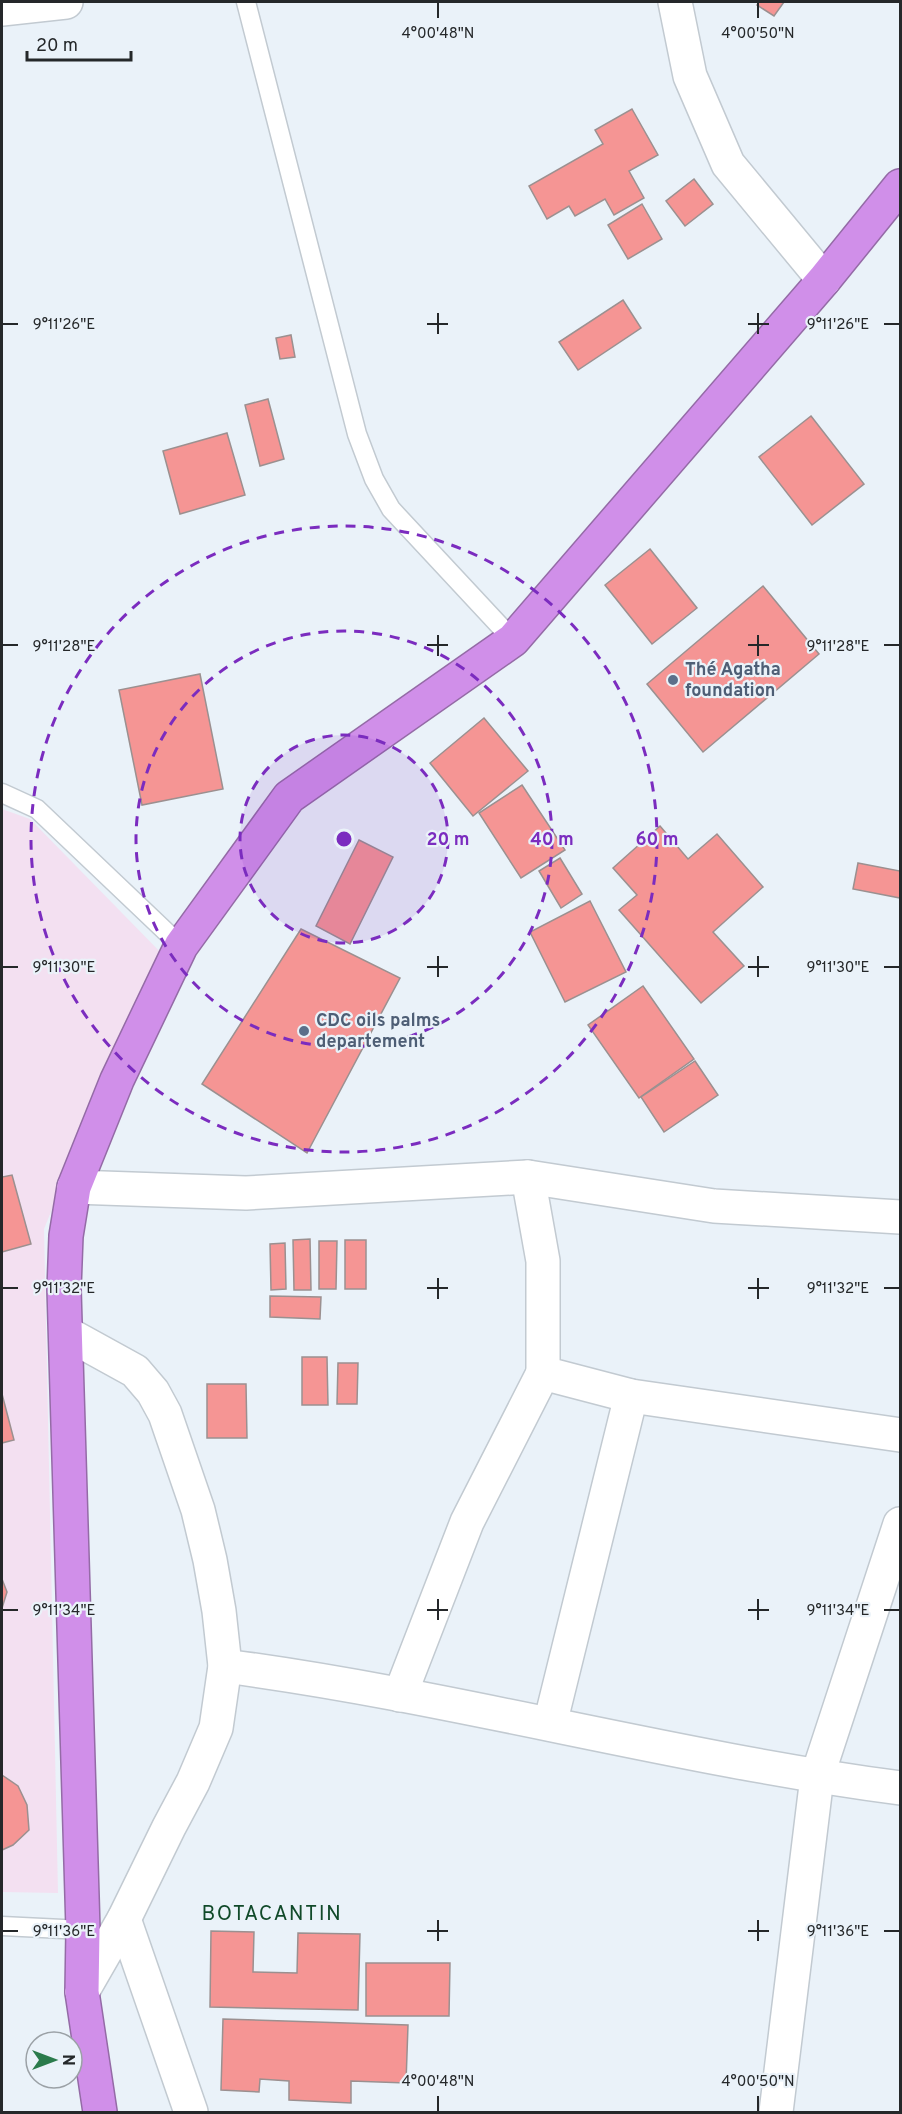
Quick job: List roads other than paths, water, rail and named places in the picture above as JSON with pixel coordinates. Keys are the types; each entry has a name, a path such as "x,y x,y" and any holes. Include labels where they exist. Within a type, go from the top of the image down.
{"highway":[{"path":"100,2112 82,1992 83,1930 64,1289 66,1236 74,1187 117,1080 181,946 289,797 513,640 824,280 900,186"}],"street":[{"path":"2,9 66,2"},
{"path":"675,2 690,76 728,164 824,280"},
{"path":"400,1695 466,1522 543,1373 543,1261 528,1177"},
{"path":"74,1187 246,1193 528,1177 714,1206 900,1218"},
{"path":"66,1333 135,1371 153,1392 165,1414 198,1510 210,1560 225,1666 216,1728 194,1782 124,1919 82,1992"},
{"path":"543,1373 631,1396 900,1435"},
{"path":"550,1724 631,1396"},
{"path":"776,2112 817,1777 900,1524"},
{"path":"225,1666 306,1677 817,1777 900,1788"},
{"path":"124,1919 191,2112"}],"lane":[{"path":"246,2 357,434 374,479 390,509 513,640"},
{"path":"2,793 37,809 181,946"},
{"path":"2,1926 83,1930"}],"place":[{"name":"Thé Agatha foundation","path":"673,680"},
{"name":"CDC oils palms departement","path":"304,1031"}],"district":[{"name":"BOTACANTIN","path":"272,1914"}]}
